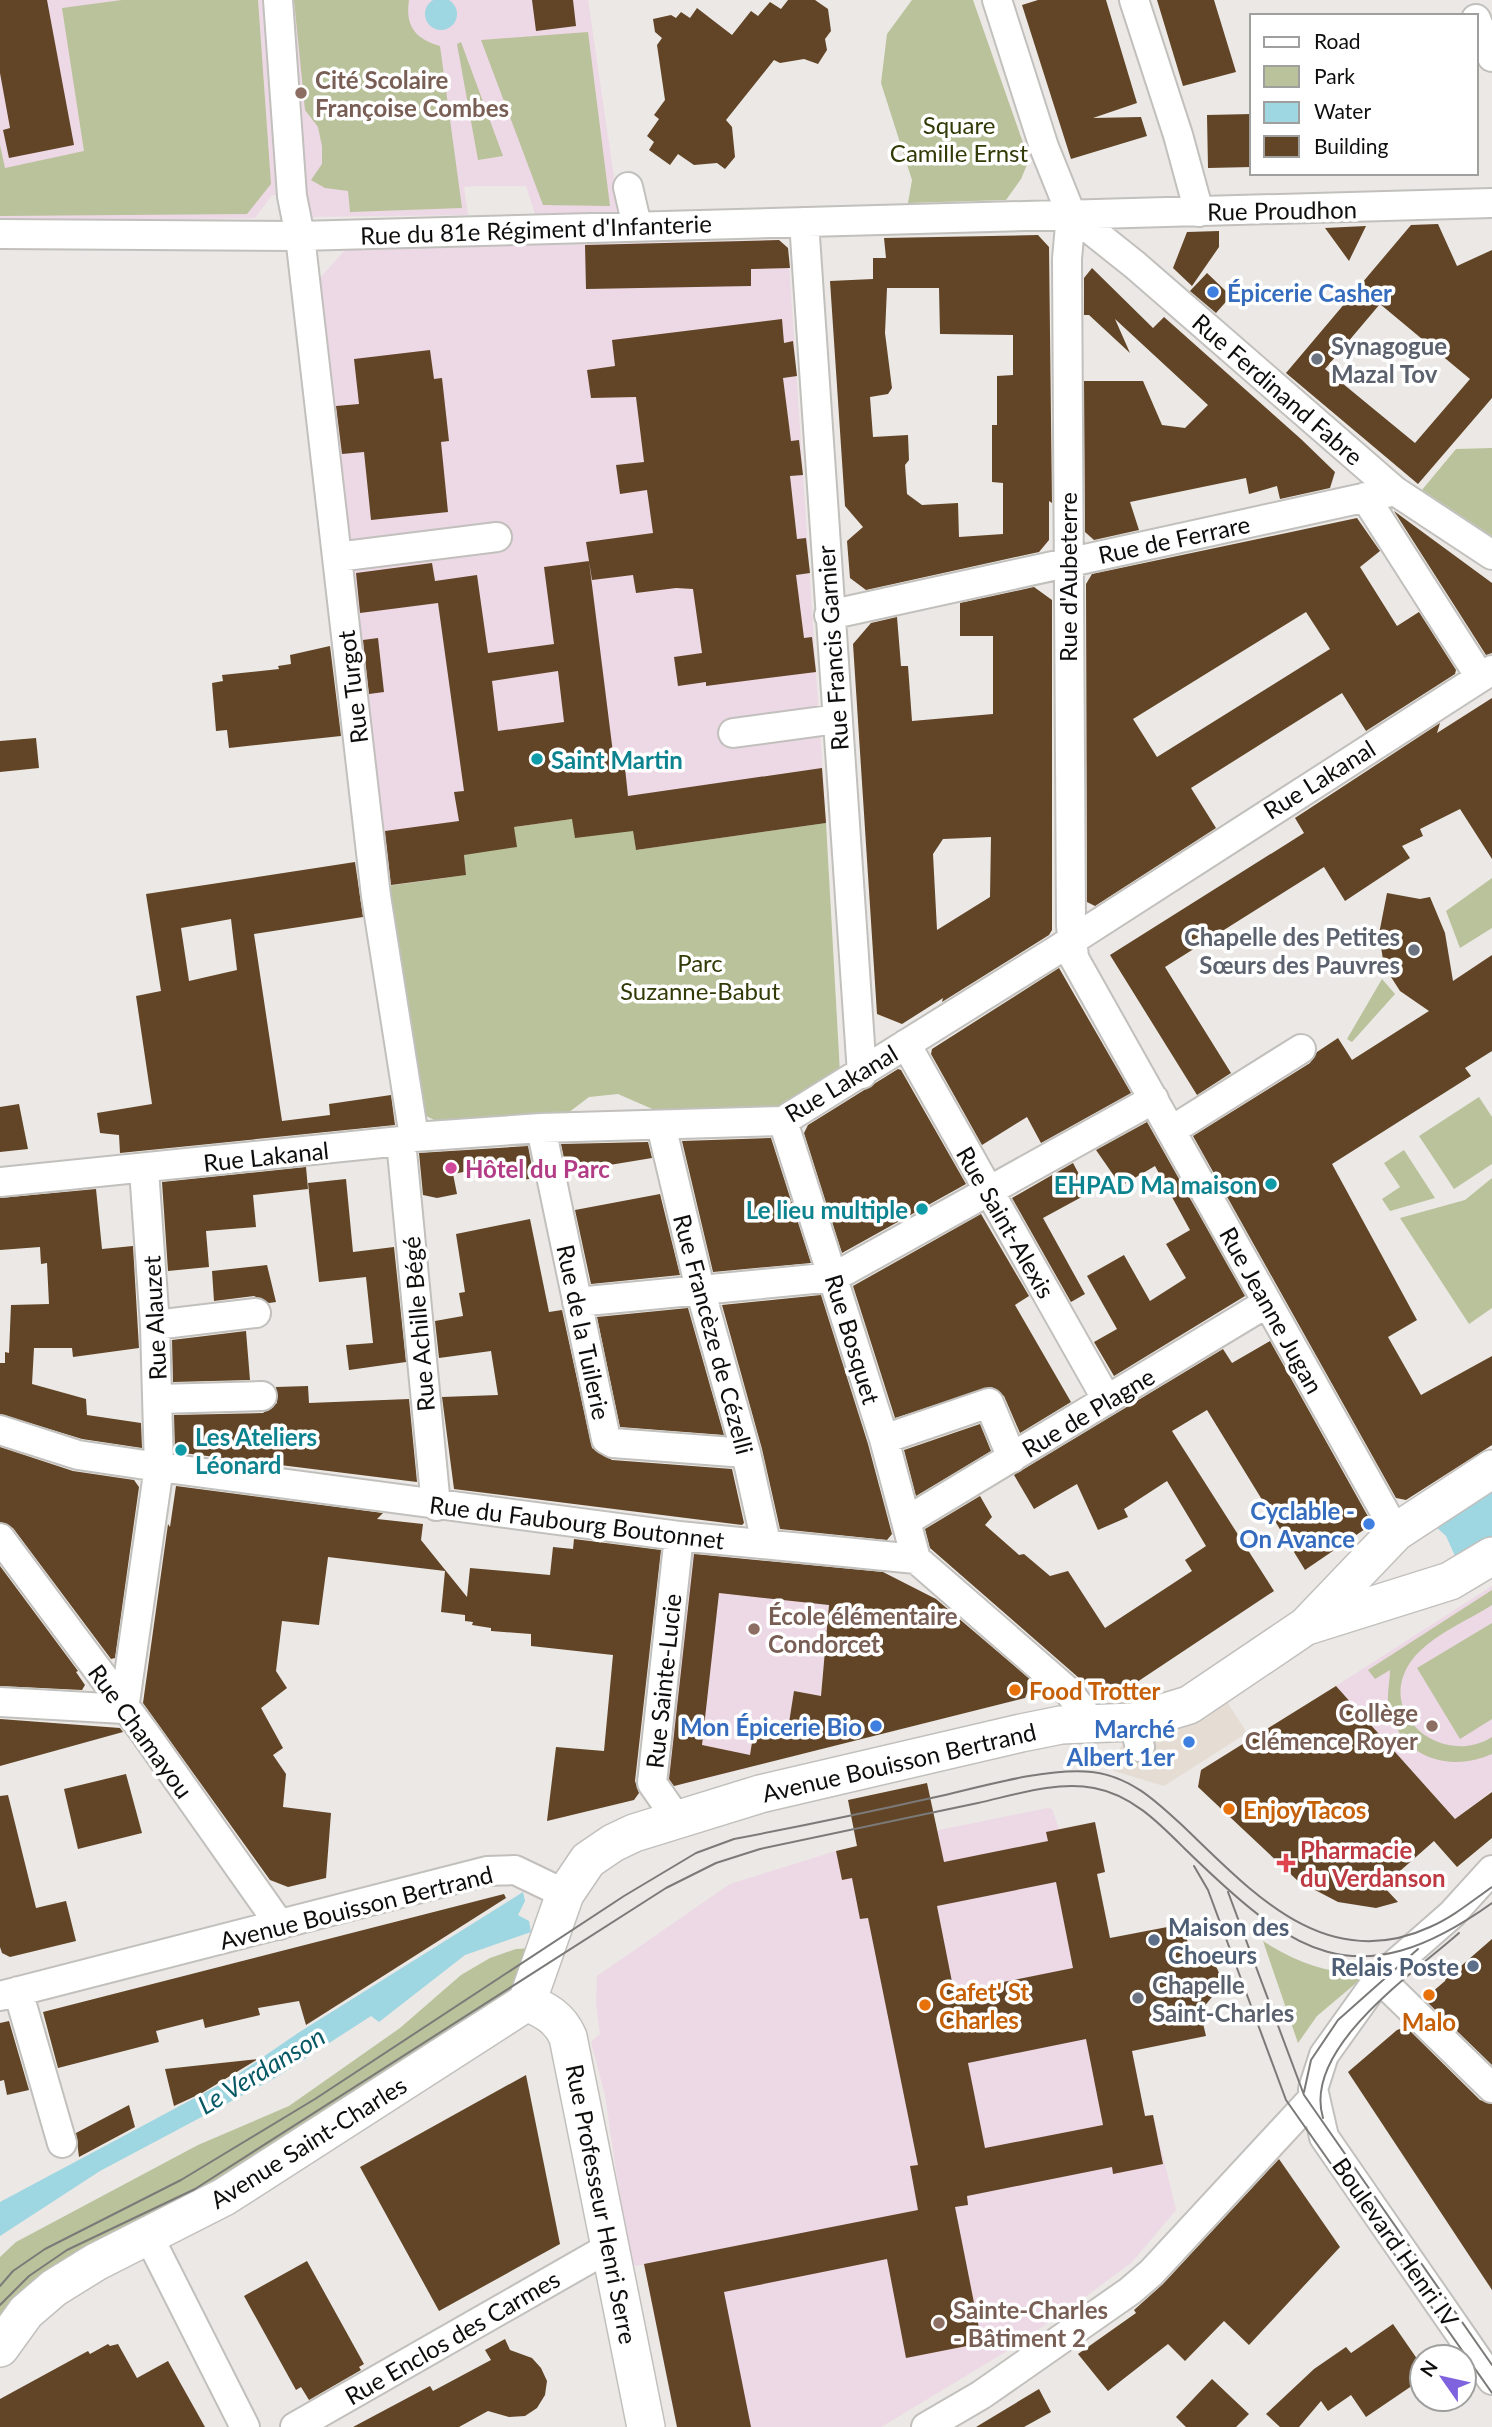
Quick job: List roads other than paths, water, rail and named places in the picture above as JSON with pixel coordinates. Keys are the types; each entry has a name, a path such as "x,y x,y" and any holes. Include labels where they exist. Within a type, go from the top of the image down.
{"main road":[{"path":"1306,1626 1407,1525 1492,1469"},
{"path":"1407,1525 1399,1556 1413,1574 1434,1585"},
{"path":"1306,1626 1450,1581 1492,1556"},
{"name":"Avenue Bouisson Bertrand","path":"565,1894 588,1860 613,1843 677,1819 760,1794 1061,1725 1094,1726 1137,1735 1189,1705 1306,1626"},
{"path":"527,2002 565,1894"},
{"name":"Avenue Saint-Charles","path":"0,2348 26,2312 54,2288 96,2262 224,2197 527,2002"},
{"name":"Rue Professeur Henri Serre","path":"527,2002 550,2013 561,2022 568,2037 646,2427"}],"street":[{"name":"Rue Turgot","path":"278,0 292,196 300,236 376,896 408,1139"},
{"path":"997,0 1044,148 1071,214"},
{"path":"1134,0 1178,135 1199,212"},
{"path":"1477,10 1492,57"},
{"path":"628,187 636,226"},
{"name":"Rue Proudhon","path":"1071,214 1492,204"},
{"name":"Rue du 81e Régiment d'Infanterie","path":"0,234 300,236 1071,214"},
{"name":"Rue Ferdinand Fabre","path":"1071,214 1135,265 1395,491 1492,555"},
{"name":"Rue d'Aubeterre","path":"1071,214 1067,259 1066,563 1072,939"},
{"name":"Rue Francis Garnier","path":"804,222 862,1074"},
{"name":"Rue de Ferrare","path":"829,615 1395,491"},
{"path":"1365,497 1486,674"},
{"path":"337,556 497,537"},
{"name":"Rue Lakanal","path":"0,1182 144,1170 408,1139 541,1128 783,1121 862,1074 1486,674"},
{"path":"733,733 837,719"},
{"name":"Rue Jeanne Jugan","path":"1072,939 1074,958 1268,1303 1407,1525"},
{"name":"Rue Saint-Alexis","path":"906,1044 1107,1400"},
{"path":"1172,1130 1301,1049"},
{"path":"577,1302 834,1277 1154,1099"},
{"name":"Rue Bosquet","path":"783,1121 884,1439 908,1520 916,1559"},
{"name":"Rue Francèze de Cézelli","path":"661,1125 701,1289 746,1453 766,1544"},
{"name":"Rue de la Tuilerie","path":"541,1128 606,1439 613,1443 746,1453"},
{"name":"Rue Achille Bégé","path":"408,1139 436,1506"},
{"name":"Rue Alauzet","path":"124,1709 159,1467 155,1325 144,1170"},
{"name":"Rue de Plagne","path":"908,1520 1268,1303"},
{"path":"155,1325 256,1312"},
{"path":"158,1399 262,1396"},
{"path":"884,1439 989,1403 1012,1458"},
{"name":"Rue du Faubourg Boutonnet","path":"0,1430 78,1455 159,1467 436,1506 679,1536 916,1559"},
{"name":"Rue Sainte-Lucie","path":"677,1819 652,1783 679,1536"},
{"name":"Rue Chamayou","path":"0,1538 280,1925"},
{"path":"916,1559 1069,1692 1094,1726"},
{"path":"0,1702 124,1709"},
{"name":"Avenue Bouisson Bertrand","path":"9,1993 486,1871 515,1870 565,1894"},
{"path":"926,2427 982,2395 1130,2291 1151,2273 1314,2097 1314,2077 1324,2055 1379,1978 1452,1914 1492,1870"},
{"path":"1379,1978 1490,2082"},
{"path":"9,1993 62,2143"},
{"name":"Boulevard Henri IV","path":"1314,2097 1324,2137 1492,2380"},
{"path":"149,2237 245,2427"},
{"name":"Rue Enclos des Carmes","path":"295,2427 610,2247"}],"water":[{"path":"435,-1 447,-1 456,8 456,20 447,29 435,29 426,20 426,8"},
{"path":"1492,1484 1492,1549 1461,1569 1446,1536 1433,1524"},
{"name":"Le Verdanson","path":"523,1892 525,1901 518,1915 529,1921 531,1932 465,1955 379,2022 371,2016 275,2078 100,2171 0,2236 0,2202 234,2077 298,2033"}],"tram line":[{"path":"0,2286 13,2271 45,2249 181,2180 315,2099 624,1896 696,1853 734,1839 1014,1779 1055,1772 1092,1772 1119,1779 1143,1792 1265,1901 1294,1920 1325,1934 1357,1941 1392,1939 1438,1923 1492,1887"},
{"path":"0,2305 29,2276 67,2250 195,2189 666,1888 716,1863 760,1849 1035,1790 1080,1786 1121,1797 1144,1811 1259,1915 1293,1938 1327,1952 1363,1956 1401,1951 1444,1933 1492,1903"},
{"path":"1194,1866 1208,1890 1286,2100 1492,2393"},
{"path":"1228,1892 1304,2095 1492,2365"},
{"path":"1323,2118 1321,2092 1329,2065 1345,2039 1366,2014 1459,1933"},
{"path":"1304,2092 1311,2060 1338,2020 1418,1949"}],"place":[{"name":"Cité Scolaire Françoise Combes","path":"301,93"},
{"name":"Épicerie Casher","path":"1213,292"},
{"name":"Synagogue Mazal Tov","path":"1317,359"},
{"name":"Saint Martin","path":"537,759"},
{"name":"Chapelle des Petites Sœurs des Pauvres","path":"1414,950"},
{"name":"Hôtel du Parc","path":"451,1168"},
{"name":"EHPAD Ma maison","path":"1271,1184"},
{"name":"Le lieu multiple","path":"922,1209"},
{"name":"Les Ateliers Léonard","path":"181,1450"},
{"name":"Cyclable - On Avance","path":"1369,1524"},
{"name":"École élémentaire Condorcet","path":"754,1629"},
{"name":"Food Trotter","path":"1015,1690"},
{"name":"Mon Épicerie Bio","path":"876,1726"},
{"name":"Collège Clémence Royer","path":"1432,1726"},
{"name":"Marché Albert 1er","path":"1189,1742"},
{"name":"Enjoy Tacos","path":"1229,1809"},
{"name":"Pharmacie du Verdanson","path":"1286,1863"},
{"name":"Maison des Choeurs","path":"1154,1940"},
{"name":"Relais Poste","path":"1473,1966"},
{"name":"Malo","path":"1429,1995"},
{"name":"Chapelle Saint-Charles","path":"1138,1998"},
{"name":"Cafet' St Charles","path":"925,2005"},
{"name":"Sainte-Charles - Bâtiment 2","path":"939,2323"}],"park label":[{"name":"Square Camille Ernst","path":"959,138"},
{"name":"Parc Suzanne-Babut","path":"700,976"}]}
